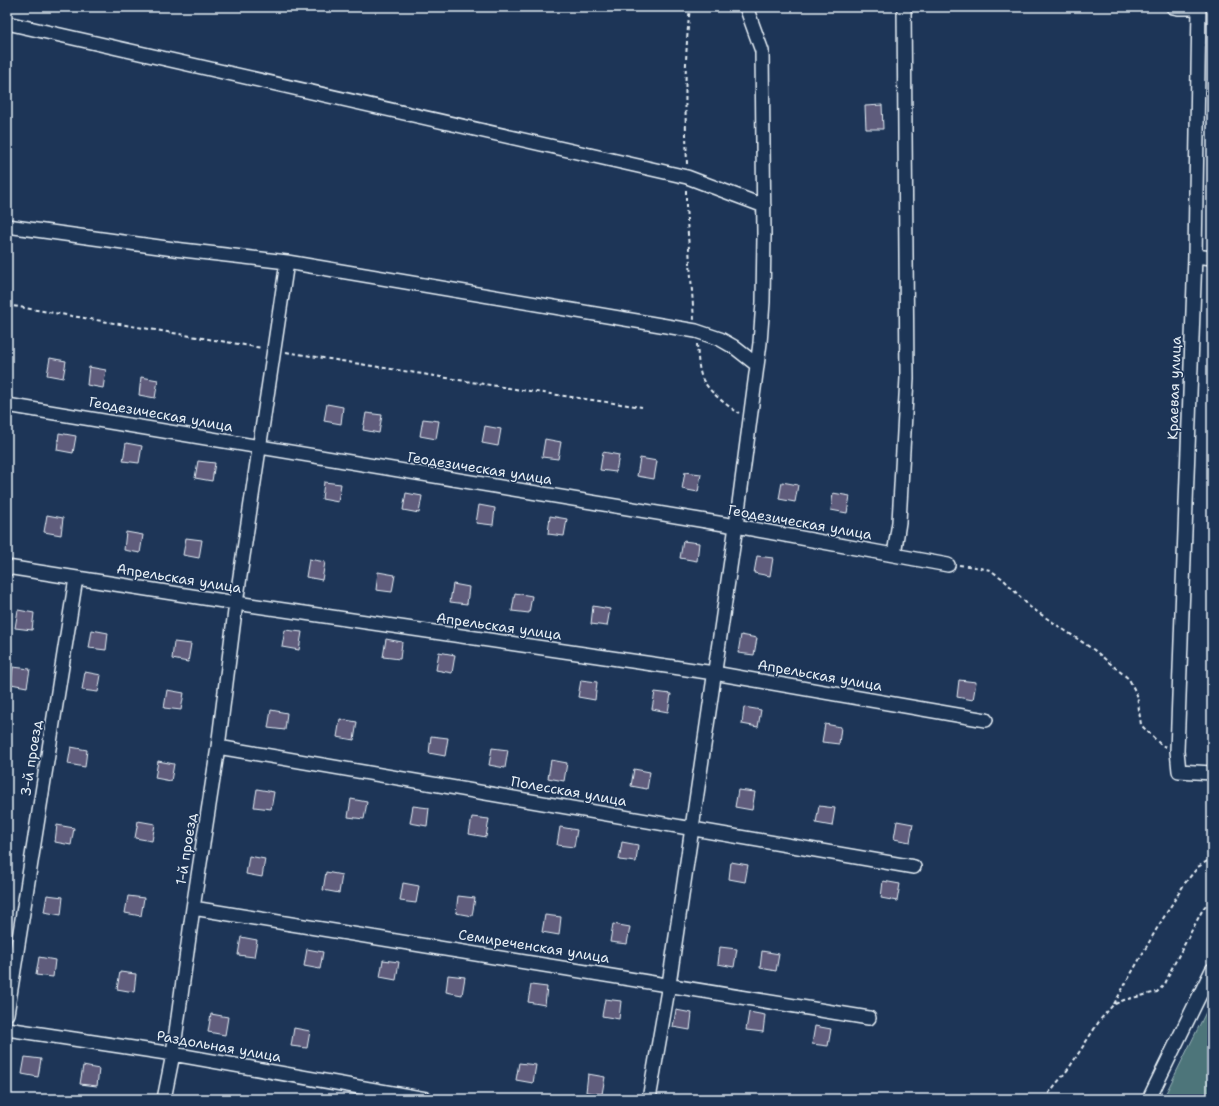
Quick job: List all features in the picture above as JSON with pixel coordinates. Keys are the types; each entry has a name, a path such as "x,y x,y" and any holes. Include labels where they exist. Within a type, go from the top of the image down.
{"street":[{"path":"649,1099 669,984 692,828 736,526 760,342 763,302 764,206 762,51 746,7"},
{"path":"894,555 899,522 907,378 904,7"},
{"path":"1173,7 1199,7"},
{"name":"Краевая улица","path":"1199,7 1195,256 1177,751 1179,771 1212,773"},
{"path":"7,23 687,177 764,206"},
{"path":"7,226 174,249 287,262 696,331 720,339 734,347 757,365"},
{"path":"1195,256 1212,258"},
{"name":"1-й проезд","path":"164,1099 173,1054 193,908 218,747 236,603 287,262"},
{"name":"Геодезическая улица","path":"7,405 736,526 948,565"},
{"name":"Апрельская улица","path":"7,567 236,603 714,673 986,720"},
{"name":"3-й проезд","path":"7,1014 76,578"},
{"name":"Полесская улица","path":"218,747 914,867"},
{"name":"Семиреченская улица","path":"193,908 669,984 870,1018"},
{"path":"1149,1099 1212,970"},
{"name":"Раздольная улица","path":"7,1028 173,1054 426,1099"}],"path":[{"path":"690,7 687,37 686,206 692,302 699,362 702,379 712,392 723,402 750,419"},
{"path":"7,305 515,389 642,407"},
{"path":"948,565 975,567 990,570 1003,579 1030,607 1094,650 1129,680 1137,695 1141,725 1145,730 1160,745 1177,751"},
{"path":"1044,1099 1069,1068 1100,1020 1113,1005 1185,882 1198,867 1212,858"},
{"path":"1113,1005 1124,1000 1157,992 1165,984 1203,909 1212,900"}],"green space":[{"path":"1212,1000 1212,1099 1163,1099"}],"building":[{"path":"882,105 883,129 866,129 865,106"},
{"path":"50,358 66,361 63,378 47,375"},
{"path":"89,367 106,370 103,388 87,385"},
{"path":"141,377 158,380 155,398 139,395"},
{"path":"327,404 343,407 341,424 324,421"},
{"path":"366,413 382,415 379,433 363,430"},
{"path":"423,419 439,421 436,439 420,436"},
{"path":"485,426 501,429 498,446 482,443"},
{"path":"59,433 76,436 73,453 57,450"},
{"path":"545,439 561,442 558,459 542,457"},
{"path":"126,443 142,446 139,463 123,461"},
{"path":"603,452 619,455 616,472 600,470"},
{"path":"640,458 657,461 654,479 637,476"},
{"path":"198,461 215,463 212,481 195,478"},
{"path":"685,472 701,474 698,492 682,489"},
{"path":"324,482 341,484 338,502 322,499"},
{"path":"782,482 798,485 795,502 779,499"},
{"path":"406,493 422,496 419,513 403,510"},
{"path":"833,493 850,496 847,513 831,510"},
{"path":"479,505 495,508 493,525 476,523"},
{"path":"47,515 63,518 61,535 44,532"},
{"path":"550,516 567,519 564,536 548,534"},
{"path":"126,532 143,535 140,553 124,550"},
{"path":"186,538 202,540 199,558 183,555"},
{"path":"683,541 699,543 697,561 680,558"},
{"path":"757,556 773,558 770,576 754,573"},
{"path":"309,559 325,562 322,580 306,577"},
{"path":"378,572 395,575 392,592 376,590"},
{"path":"453,584 469,587 467,604 450,602"},
{"path":"515,593 532,596 529,613 512,611"},
{"path":"593,606 610,609 607,626 591,624"},
{"path":"18,610 34,613 32,630 15,628"},
{"path":"92,630 108,633 106,650 89,648"},
{"path":"285,630 302,632 299,650 282,647"},
{"path":"741,635 757,638 754,655 738,653"},
{"path":"386,639 402,642 400,659 383,657"},
{"path":"174,642 191,644 188,662 172,659"},
{"path":"439,652 455,655 452,673 436,670"},
{"path":"13,667 30,669 27,687 11,684"},
{"path":"85,672 101,675 98,692 82,690"},
{"path":"581,680 597,682 595,700 578,697"},
{"path":"959,680 976,682 973,700 957,697"},
{"path":"167,690 184,693 181,710 164,708"},
{"path":"655,692 671,694 668,712 652,709"},
{"path":"744,707 761,710 758,727 742,724"},
{"path":"271,710 287,713 285,730 268,728"},
{"path":"340,719 357,722 354,740 337,737"},
{"path":"825,724 841,727 839,744 822,742"},
{"path":"431,736 448,738 445,756 429,753"},
{"path":"71,747 87,750 85,767 68,764"},
{"path":"492,748 508,750 505,768 489,765"},
{"path":"551,760 567,763 564,781 548,778"},
{"path":"158,761 174,764 171,781 155,778"},
{"path":"634,769 650,772 647,789 631,786"},
{"path":"257,789 274,792 271,809 254,807"},
{"path":"738,790 755,792 752,810 735,807"},
{"path":"351,799 367,802 364,819 348,817"},
{"path":"413,806 429,808 427,826 410,823"},
{"path":"819,806 835,808 832,826 816,823"},
{"path":"472,817 489,819 486,837 469,834"},
{"path":"138,821 155,824 152,841 135,838"},
{"path":"897,821 913,824 910,842 894,839"},
{"path":"57,825 74,828 71,845 55,842"},
{"path":"560,827 577,830 574,847 557,845"},
{"path":"622,842 638,845 636,862 619,860"},
{"path":"249,856 265,859 262,877 246,874"},
{"path":"731,862 748,865 745,882 729,879"},
{"path":"326,872 342,875 339,893 323,890"},
{"path":"883,881 900,884 897,901 881,898"},
{"path":"403,883 419,886 416,903 400,901"},
{"path":"47,895 63,897 61,915 44,912"},
{"path":"128,896 144,898 141,916 125,913"},
{"path":"458,896 475,898 472,916 456,913"},
{"path":"545,915 561,917 559,935 542,932"},
{"path":"613,924 630,927 627,944 610,942"},
{"path":"241,937 257,940 254,957 238,955"},
{"path":"720,947 737,949 734,967 718,964"},
{"path":"307,949 323,952 320,969 304,966"},
{"path":"762,951 779,954 776,971 760,968"},
{"path":"39,957 55,960 53,977 36,975"},
{"path":"383,960 399,962 396,980 380,977"},
{"path":"120,972 136,974 134,992 117,989"},
{"path":"448,975 465,977 462,995 446,992"},
{"path":"531,985 547,987 545,1005 528,1002"},
{"path":"605,999 621,1001 619,1019 602,1016"},
{"path":"676,1010 692,1013 690,1030 673,1027"},
{"path":"749,1012 765,1015 763,1032 746,1030"},
{"path":"211,1014 228,1017 225,1035 208,1032"},
{"path":"815,1026 831,1029 828,1046 812,1044"},
{"path":"294,1028 310,1031 307,1048 291,1046"},
{"path":"25,1057 41,1059 38,1077 22,1074"},
{"path":"519,1063 536,1065 533,1083 516,1080"},
{"path":"83,1066 99,1069 97,1086 80,1084"},
{"path":"588,1074 605,1077 602,1094 586,1092"}]}
